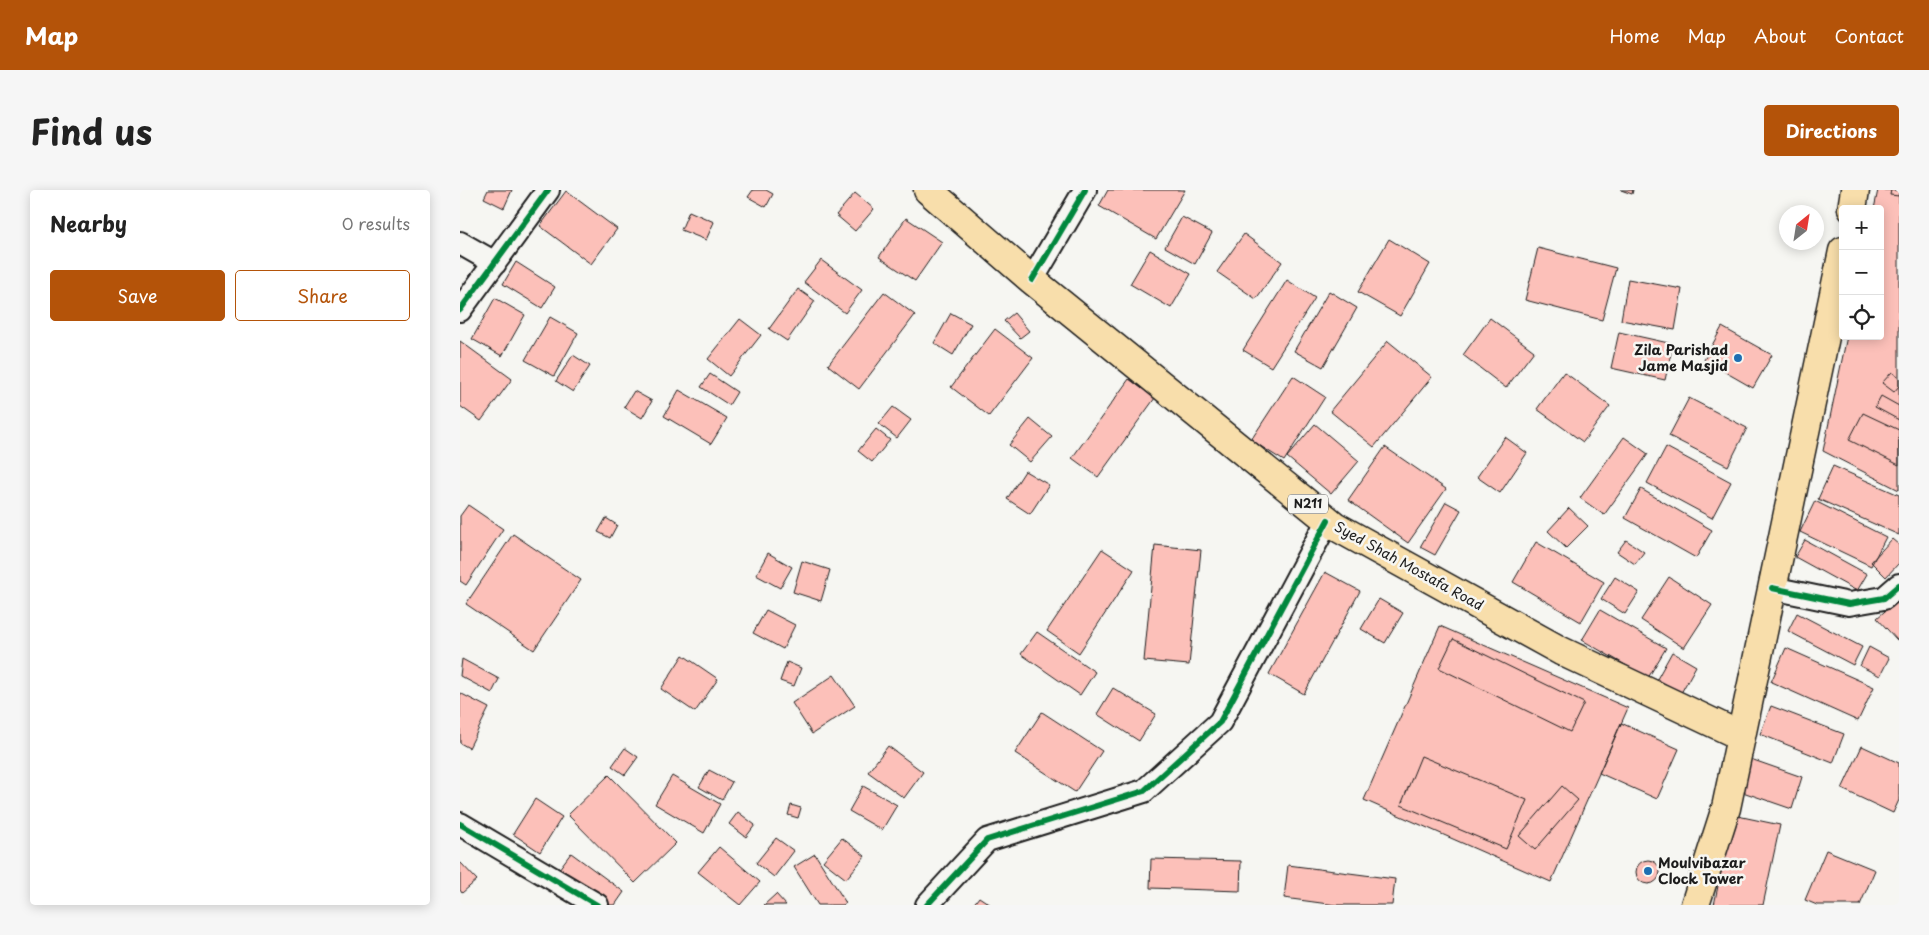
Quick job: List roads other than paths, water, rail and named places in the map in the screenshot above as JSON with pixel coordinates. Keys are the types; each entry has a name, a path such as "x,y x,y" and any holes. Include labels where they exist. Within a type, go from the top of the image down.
{"highway":[{"name":"Syed Shah Mostafa Road","path":"928,190 1032,280 1328,520 1561,651 1741,736"},
{"path":"1853,205 1856,190"},
{"path":"1695,905 1726,808 1839,269"}],"street":[{"path":"460,310 548,190"},
{"path":"1032,280 1085,190"},
{"path":"460,242 495,263"},
{"path":"927,905 987,840 1144,791 1220,722 1328,520"},
{"path":"1772,588 1849,604 1884,598 1899,585"},
{"path":"460,824 597,905"}],"place":[{"name":"Zila Parishad Jame Masjid","path":"1738,358"},
{"name":"Moulvibazar Clock Tower","path":"1648,871"}]}
